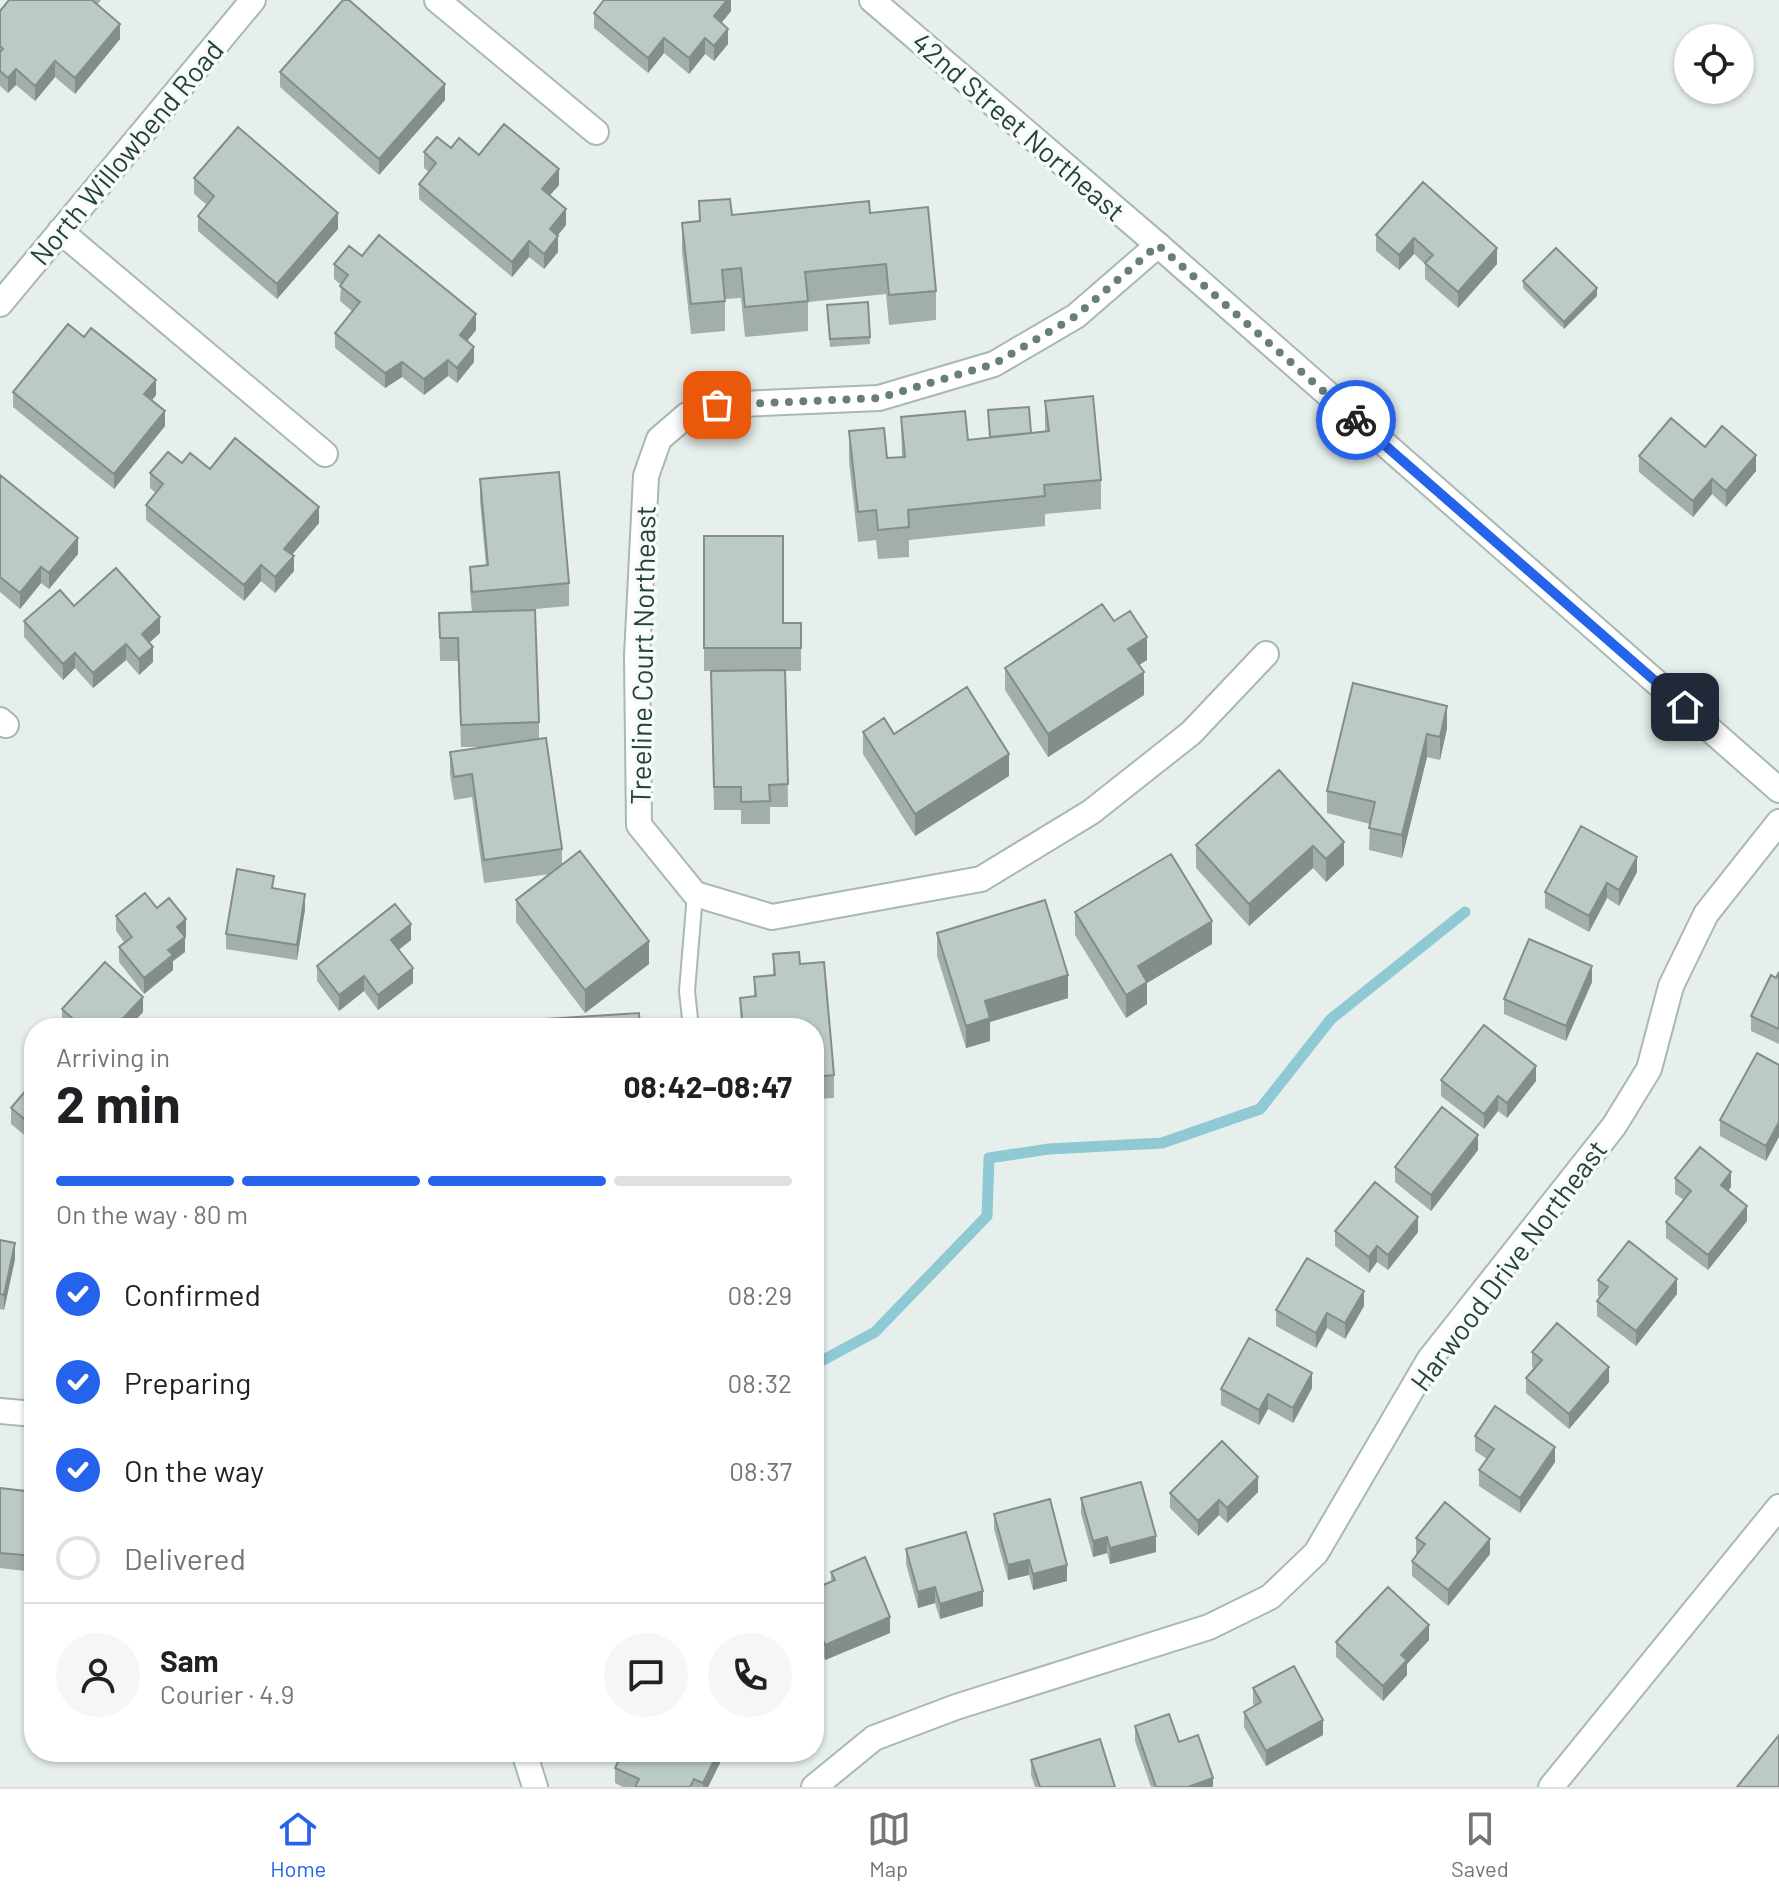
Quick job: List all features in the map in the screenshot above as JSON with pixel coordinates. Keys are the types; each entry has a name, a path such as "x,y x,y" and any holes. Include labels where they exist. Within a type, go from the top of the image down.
{"street":[{"name":"North Willowbend Road","path":"0,304 253,0"},
{"path":"437,0 596,132"},
{"name":"42nd Street Northeast","path":"872,0 1158,245 1779,790"},
{"path":"60,231 325,454"},
{"name":"Treeline Court Northeast","path":"695,894 639,825 637,656 646,476 659,439 687,415 717,405 879,398 994,364 1076,316 1158,245"},
{"path":"695,894 772,917 981,879 1091,812 1179,743 1266,654"},
{"name":"Harwood Drive Northeast","path":"814,1787 874,1738 956,1707 1209,1627 1270,1597 1316,1553 1429,1360 1614,1126 1649,1069 1671,986 1706,914 1779,822"},
{"path":"0,1411 24,1413"},
{"path":"1551,1787 1779,1507"},
{"path":"527,1762 535,1787"}],"lane":[{"path":"690,1018 687,991 695,894"}],"building":[{"path":"9,0 92,0 120,24 75,78 55,61 35,86 16,69 8,78 0,71 0,52 3,49 0,46 0,11"},
{"path":"343,0 349,0 445,84 379,159 280,72"},
{"path":"604,0 727,0 714,16 728,29 714,46 705,38 689,58 664,38 648,58 594,13"},
{"path":"504,124 559,169 542,189 566,209 550,229 558,236 544,254 529,241 512,262 419,184 436,163 424,152 437,137 451,148 459,138 479,155"},
{"path":"238,127 338,213 277,284 198,216 214,196 194,178"},
{"path":"1423,182 1497,248 1458,292 1425,263 1433,255 1414,238 1399,255 1376,235"},
{"path":"730,199 732,215 869,201 870,213 928,207 936,291 889,295 886,264 805,272 808,301 745,307 741,268 722,270 725,301 691,304 682,223 700,221 699,201"},
{"path":"379,235 476,314 460,335 474,347 457,368 448,360 424,379 402,362 385,373 335,333 360,302 340,286 348,275 334,264 349,246 362,256"},
{"path":"1556,248 1597,288 1564,322 1523,281"},
{"path":"868,302 870,337 830,339 827,305"},
{"path":"68,324 84,337 91,328 156,380 144,394 165,411 114,474 13,392"},
{"path":"1093,396 1101,480 1044,485 1045,496 908,510 909,527 878,530 876,510 858,512 849,431 884,428 887,458 905,457 901,417 965,411 968,440 1049,431 1045,401"},
{"path":"1029,407 1031,433 990,437 988,410"},
{"path":"1671,418 1705,447 1722,426 1756,455 1726,491 1712,479 1693,501 1639,456"},
{"path":"235,438 319,507 284,549 294,556 275,577 261,565 244,585 146,505 163,484 150,473 168,452 182,463 190,453 210,469"},
{"path":"559,472 569,583 472,592 470,567 488,565 480,479"},
{"path":"0,475 78,538 49,573 41,567 20,593 0,577"},
{"path":"704,536 783,536 783,623 801,623 801,648 704,648"},
{"path":"116,568 160,617 142,634 153,647 139,659 126,644 93,673 75,653 63,664 24,621 60,590 74,606"},
{"path":"1102,604 1114,621 1130,611 1147,637 1128,649 1144,672 1048,734 1005,668"},
{"path":"535,610 539,722 461,725 458,638 440,638 439,613"},
{"path":"785,670 788,784 769,785 770,801 741,802 741,787 714,787 711,671"},
{"path":"1353,683 1447,706 1440,737 1427,734 1402,835 1369,828 1375,802 1327,791"},
{"path":"967,687 1009,754 915,814 863,732 884,718 894,734"},
{"path":"546,738 562,849 484,860 472,774 454,777 450,752"},
{"path":"1279,770 1344,842 1326,859 1313,846 1249,904 1196,845"},
{"path":"1581,826 1637,857 1619,890 1607,883 1589,916 1545,892"},
{"path":"580,851 649,941 585,990 516,900"},
{"path":"1171,854 1212,921 1138,966 1147,982 1126,995 1075,912"},
{"path":"237,869 274,876 272,888 305,894 297,945 226,934"},
{"path":"145,893 157,908 169,898 186,919 177,927 185,937 168,950 173,955 144,978 119,947 132,937 116,916"},
{"path":"1045,900 1068,975 985,1001 990,1018 966,1026 937,933"},
{"path":"395,904 411,924 391,940 413,968 378,995 364,976 339,995 317,966"},
{"path":"1529,939 1592,966 1566,1026 1504,999"},
{"path":"799,952 800,964 824,962 834,1075 824,1076 824,1018 742,1018 740,998 756,996 754,977 775,975 773,954"},
{"path":"105,962 143,997 123,1018 72,1018 62,1009"},
{"path":"1779,972 1779,1029 1751,1016 1771,975 1776,978"},
{"path":"639,1013 639,1018 562,1018"},
{"path":"1484,1025 1536,1066 1507,1103 1498,1096 1484,1114 1441,1080"},
{"path":"1757,1053 1779,1065 1779,1122 1766,1146 1720,1120"},
{"path":"24,1093 24,1119 11,1108"},
{"path":"1442,1107 1478,1135 1431,1195 1395,1167"},
{"path":"1700,1147 1731,1172 1721,1185 1747,1206 1708,1255 1666,1222 1691,1191 1675,1178"},
{"path":"1375,1182 1418,1217 1388,1255 1377,1246 1369,1257 1335,1231"},
{"path":"0,1240 15,1243 4,1295 0,1294"},
{"path":"1629,1241 1677,1279 1636,1331 1597,1301 1608,1287 1598,1280"},
{"path":"1307,1258 1364,1291 1345,1323 1327,1313 1316,1333 1276,1310"},
{"path":"1557,1323 1609,1367 1569,1414 1526,1378 1542,1360 1532,1352"},
{"path":"1249,1338 1312,1373 1293,1408 1268,1394 1259,1410 1221,1389"},
{"path":"1495,1406 1555,1447 1520,1498 1479,1470 1494,1449 1475,1436"},
{"path":"1222,1441 1258,1477 1227,1508 1219,1500 1198,1521 1170,1493"},
{"path":"1141,1482 1156,1536 1110,1548 1107,1537 1093,1541 1081,1498"},
{"path":"0,1488 24,1491 24,1555 0,1553"},
{"path":"1050,1499 1067,1565 1033,1574 1029,1560 1008,1565 994,1514"},
{"path":"1445,1502 1490,1539 1448,1590 1412,1561 1425,1544 1416,1538"},
{"path":"966,1532 983,1591 940,1604 935,1587 918,1592 906,1549"},
{"path":"865,1557 890,1617 825,1645 824,1585 835,1580 831,1572"},
{"path":"1388,1587 1429,1625 1401,1655 1407,1660 1383,1686 1336,1642"},
{"path":"1294,1666 1323,1720 1266,1751 1244,1712 1261,1702 1253,1688"},
{"path":"1169,1714 1179,1742 1198,1735 1213,1778 1188,1787 1156,1787 1135,1726"},
{"path":"1779,1735 1779,1787 1737,1787"},
{"path":"1100,1739 1115,1787 1040,1787 1031,1760"},
{"path":"618,1762 713,1762 703,1783 694,1779 690,1787 635,1787 639,1779 615,1768"}],"waterway":[{"path":"824,1360 875,1332 987,1216 989,1158 1049,1149 1162,1143 1260,1109 1331,1019 1465,912"}],"way so far":[{"path":"717,405 879,398 994,364 1076,316 1158,245 1356,420"}],"route":[{"path":"1356,420 1685,707"}]}
